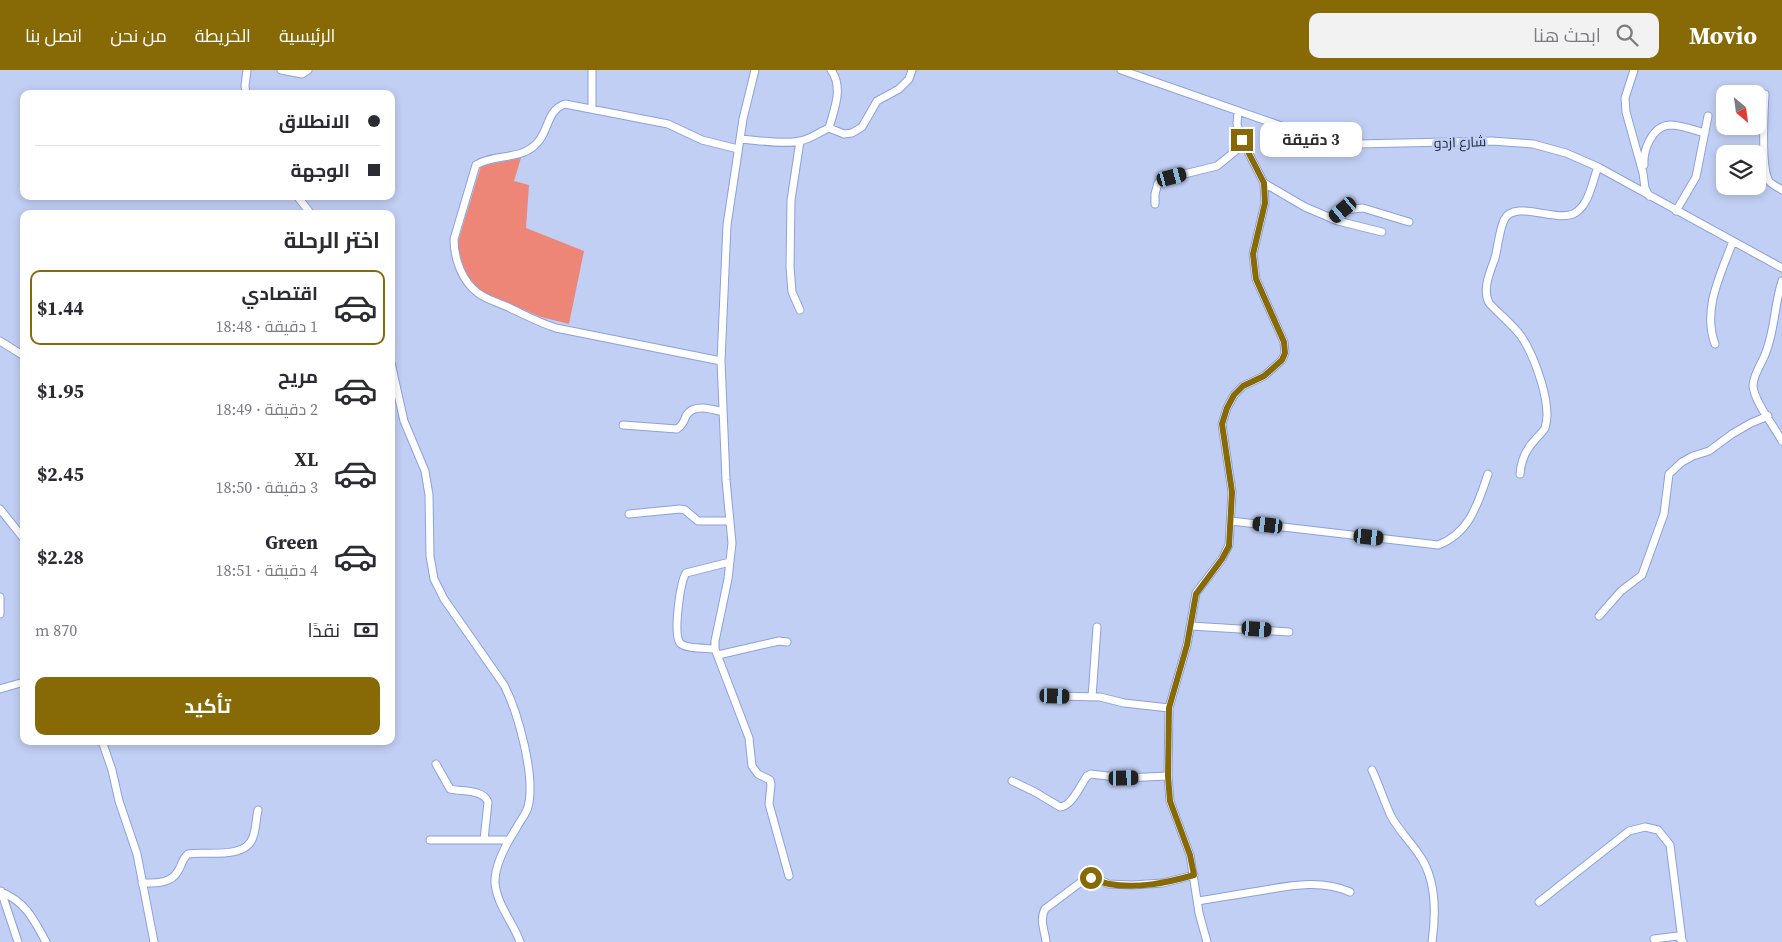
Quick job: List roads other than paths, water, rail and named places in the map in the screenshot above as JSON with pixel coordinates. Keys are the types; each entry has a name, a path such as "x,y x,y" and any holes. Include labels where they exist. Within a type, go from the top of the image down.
{"street":[{"path":"246,90 247,70"},
{"path":"282,70 302,74 308,70"},
{"path":"592,70 592,109"},
{"path":"755,70 746,104 727,225 721,361 726,480 732,543 728,579 717,624 716,652 749,738 752,766 758,774 770,780 770,804 789,876"},
{"path":"740,139 800,142 829,128 837,100 838,85 831,70"},
{"path":"829,128 844,134 852,133 862,127 878,101 899,89 909,79 912,70"},
{"name":"شارع ازدو","path":"1120,70 1324,139 1357,144 1492,141 1533,144 1566,153 1598,167 1782,268"},
{"path":"1634,70 1625,98 1626,112 1643,173 1645,188 1649,196"},
{"path":"721,361 556,328 542,323 479,294 468,284 461,272 454,247 454,239 476,165 480,162 510,156 533,148 542,138 548,127 550,116 558,107 565,104 668,124 702,140 738,149"},
{"path":"1208,942 1199,913 1190,855 1170,801 1168,776 1169,708 1187,645 1196,594 1229,546 1232,492 1222,424 1227,408 1234,395 1243,386 1273,370 1282,360 1285,353 1284,342 1256,279 1253,254 1265,203 1264,183 1244,144 1237,124 1238,111"},
{"path":"1676,211 1696,177 1708,116"},
{"path":"1645,188 1644,157 1649,142 1657,132 1671,125 1705,132"},
{"path":"1764,135 1766,175 1770,183 1782,190"},
{"path":"800,142 791,200 790,267 792,292 800,310"},
{"path":"1155,204 1158,183 1172,177 1217,166 1244,144"},
{"path":"1520,474 1525,452 1544,430 1546,402 1527,346 1520,335 1489,303 1486,297 1503,222 1506,216 1512,212 1522,211 1560,216 1573,214 1582,207 1598,167"},
{"path":"1264,183 1305,207 1359,227 1382,232"},
{"path":"1332,218 1343,210 1363,208 1409,222"},
{"path":"1716,344 1710,324 1712,300 1733,241"},
{"path":"1782,281 1778,291 1771,336 1754,379 1753,387 1756,398 1782,441"},
{"path":"0,341 20,354"},
{"path":"395,381 404,422 425,471 429,495 430,556 434,579 444,599 511,697 528,761 528,807 508,840 495,871 495,884 505,912 520,942"},
{"path":"623,425 677,429 682,425 688,412 696,408 724,412"},
{"path":"1599,616 1621,591 1642,575 1664,514 1669,474 1682,462 1709,451 1732,434 1768,416"},
{"path":"1231,520 1438,545 1455,537 1468,523 1478,504 1488,474"},
{"path":"0,509 20,533"},
{"path":"629,514 680,509 685,510 698,521 730,521"},
{"path":"730,562 686,573 683,578 677,634 680,642 685,646 716,652 780,641 787,642"},
{"path":"0,597 0,614"},
{"path":"1191,626 1289,632"},
{"path":"1092,697 1098,627"},
{"path":"0,689 20,683"},
{"path":"1055,696 1092,697 1169,708"},
{"path":"103,745 112,770 119,801 137,854 154,942"},
{"path":"436,764 450,788 486,797 488,802 484,840"},
{"path":"1372,770 1391,816 1420,855 1426,867 1433,893 1435,918 1432,942"},
{"path":"1012,781 1060,807 1064,807 1069,803 1087,776 1091,774 1124,778 1168,776"},
{"path":"142,883 157,883 171,879 179,871 184,858 188,854 239,851 244,848 250,844 253,838 258,810"},
{"path":"1538,902 1629,831 1645,828 1658,830 1670,844 1682,941"},
{"path":"430,840 508,840"},
{"path":"1046,942 1042,920 1045,910 1085,879 1096,878 1108,884 1132,886 1163,884 1194,875"},
{"path":"1198,901 1295,885 1337,886 1350,892"},
{"path":"1,890 18,942"},
{"path":"1,890 23,905 36,922 46,942"},
{"path":"1654,939 1678,936 1682,941"}]}
